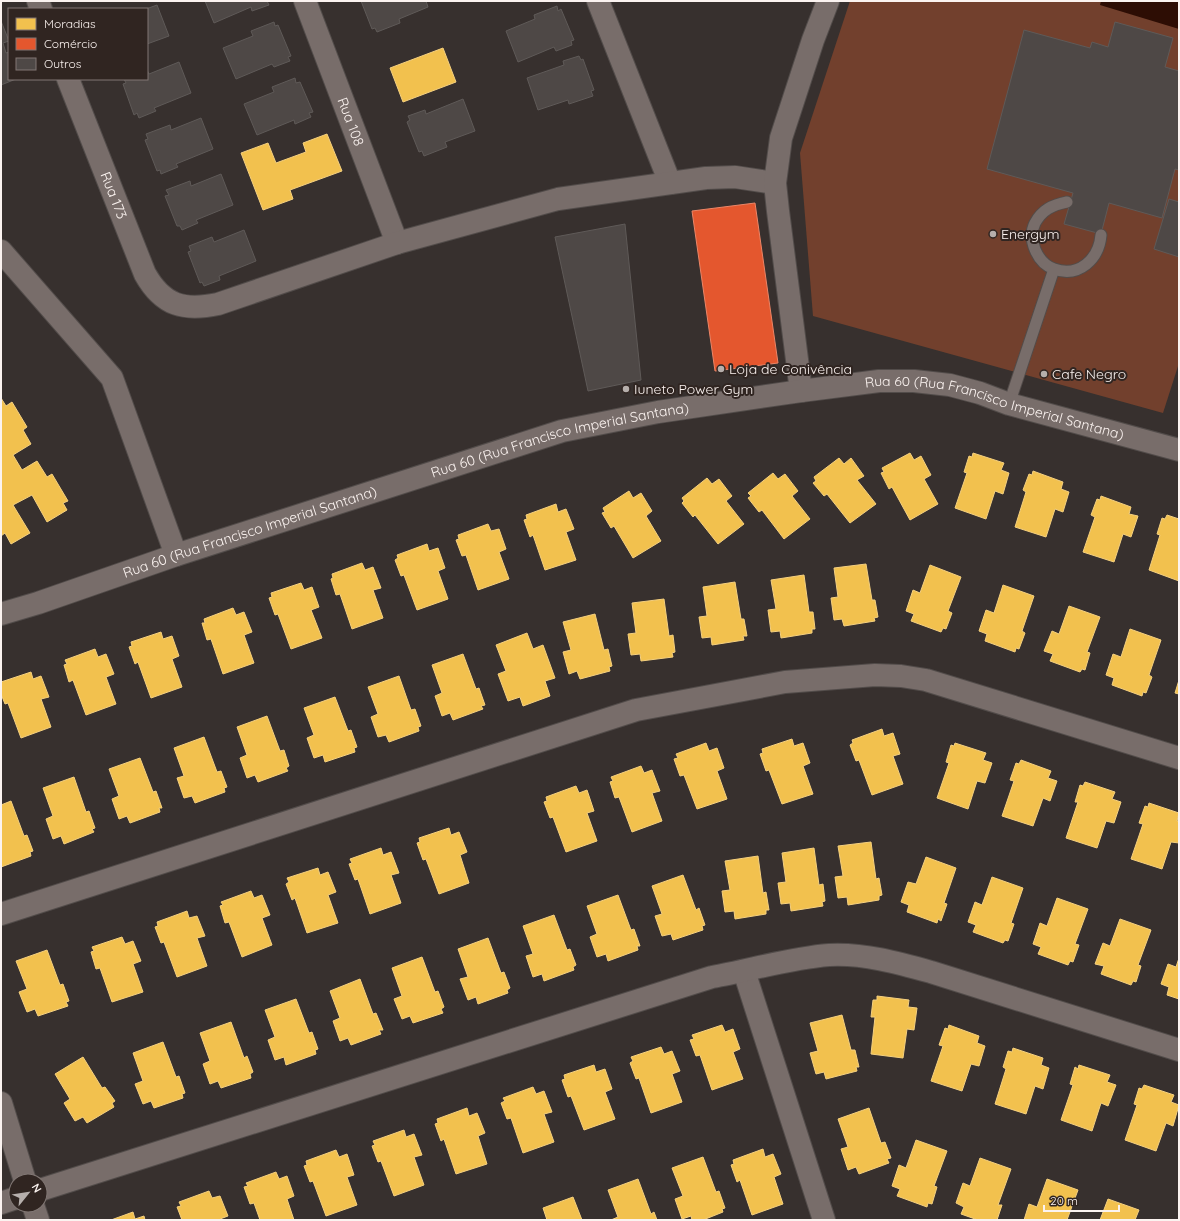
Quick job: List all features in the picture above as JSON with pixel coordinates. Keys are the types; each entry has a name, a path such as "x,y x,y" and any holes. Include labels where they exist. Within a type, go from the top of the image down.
{"street":[{"name":"Rua 108","path":"305,1 397,243"},
{"path":"598,1 670,183"},
{"path":"801,391 775,183 781,138 813,40 828,1"},
{"name":"Rua 173","path":"68,80 144,274 156,291 172,303 195,308 218,304 397,243"},
{"path":"397,243 558,199 670,183 735,177 775,183"},
{"path":"1,251 112,378 176,555"},
{"name":"Rua 60 (Rua Francisco Imperial Santana)","path":"1,614 38,603 176,555 562,431 658,412 801,391 879,381 914,381 950,385 1009,404 1179,450"},
{"path":"1,914 636,710 785,682 875,675 901,676 926,680 1179,758"},
{"path":"48,1187 712,977 791,961 830,955 866,957 894,961 1179,1050"},
{"path":"744,971 824,1220"},
{"path":"1,1103 23,1173"}],"lane":[{"path":"1067,202 1056,204 1047,208 1039,216 1034,226 1032,236 1035,252 1039,257 1054,269 1067,271 1078,269 1093,259 1100,244 1101,235"},
{"path":"1009,404 1054,269"}],"shaded area":[{"name":"Energym","path":"850,1 1179,1 1179,363 1163,413 813,316 800,153"},
{"path":"1101,1 1179,1 1179,29 1100,5"}],"building: Moradias":[{"path":"443,48 456,82 403,102 390,68"},
{"path":"327,134 342,171 290,190 293,199 263,210 241,153 268,143 276,163 306,152 303,143"},
{"path":"1,398 6,406 12,402 27,427 23,430 31,444 13,455 22,470 37,461 47,477 52,474 68,501 63,503 67,510 47,522 32,495 13,505 30,533 11,544 5,533 1,536"},
{"path":"910,453 914,460 921,456 931,475 924,479 938,504 910,520 892,487 889,489 881,473 884,472 882,468"},
{"path":"973,453 1004,463 1001,470 1009,473 1003,494 995,491 986,519 955,508 967,473 964,472 969,456 972,457"},
{"path":"839,458 844,464 851,458 864,476 857,480 876,504 850,523 827,494 824,496 813,483 816,481 814,477"},
{"path":"1033,471 1063,482 1061,489 1069,492 1063,512 1055,509 1046,537 1015,527 1026,492 1023,490 1029,474 1032,475"},
{"path":"773,473 778,479 785,474 798,491 792,496 810,519 784,539 762,510 759,512 748,498 751,496 748,493"},
{"path":"707,478 712,484 719,479 732,496 726,501 744,524 718,544 695,515 693,517 682,503 684,501 682,498"},
{"path":"629,491 633,498 641,493 652,511 646,516 661,541 633,558 614,526 611,528 602,513 605,512 603,508"},
{"path":"1101,496 1131,507 1129,514 1138,516 1131,537 1123,534 1114,562 1083,552 1095,517 1091,515 1097,499 1100,500"},
{"path":"556,504 558,512 566,509 574,529 566,532 576,560 545,570 533,535 530,537 524,520 527,519 526,515"},
{"path":"1167,515 1179,519 1179,581 1149,570 1160,535 1157,534 1162,518 1165,519"},
{"path":"488,524 491,531 499,529 506,549 499,552 509,579 478,590 466,555 462,556 456,540 459,539 458,535"},
{"path":"427,544 429,551 438,548 445,568 438,571 448,599 417,610 404,575 401,576 395,560 398,558 397,555"},
{"path":"362,563 365,570 373,567 381,588 373,590 383,618 352,629 340,594 336,595 331,579 333,578 332,574"},
{"path":"866,564 872,600 875,600 878,617 874,618 875,621 844,626 842,619 834,620 831,598 838,597 834,568"},
{"path":"930,565 961,577 948,611 952,613 946,629 943,628 941,632 911,621 914,614 906,611 913,590 920,593"},
{"path":"804,575 809,612 813,612 815,629 812,629 812,633 781,638 780,631 771,632 768,610 776,609 771,580"},
{"path":"735,582 741,619 744,619 747,636 743,636 744,640 712,645 711,637 702,638 699,617 707,616 703,587"},
{"path":"301,583 304,590 312,587 319,607 311,610 322,638 291,649 278,614 275,615 269,598 272,597 271,593"},
{"path":"1003,585 1034,596 1022,631 1025,633 1019,649 1016,648 1015,652 985,641 987,634 979,631 986,610 994,613"},
{"path":"664,599 669,636 673,635 675,652 672,653 673,657 641,661 640,654 631,655 628,634 636,633 632,603"},
{"path":"1069,606 1100,617 1087,652 1090,653 1085,670 1082,669 1080,672 1050,661 1053,654 1044,651 1052,631 1059,634"},
{"path":"233,608 236,615 244,612 252,632 244,635 254,663 223,674 211,639 207,640 202,623 205,623 204,619"},
{"path":"595,614 604,650 608,649 612,666 609,667 610,671 580,679 577,671 569,674 563,652 571,650 563,622"},
{"path":"1130,629 1161,640 1149,675 1152,677 1146,693 1143,692 1142,696 1112,685 1114,678 1106,675 1113,654 1121,657"},
{"path":"161,632 163,639 172,636 179,656 172,659 182,687 151,698 138,662 135,664 129,647 132,646 131,642"},
{"path":"527,633 533,649 543,645 555,678 545,681 550,696 523,706 520,697 508,701 498,674 506,671 496,645"},
{"path":"95,649 98,657 106,654 114,674 106,677 116,704 86,715 73,680 69,682 64,665 67,664 65,660"},
{"path":"463,654 476,689 479,688 485,705 481,706 483,709 453,720 450,713 442,716 435,696 442,693 432,665"},
{"path":"31,672 33,679 41,676 49,697 41,699 51,727 21,738 8,703 5,704 1,694 1,682"},
{"path":"399,676 411,710 415,709 421,726 418,727 419,731 389,742 386,735 378,737 371,717 378,714 368,687"},
{"path":"1179,680 1179,694 1175,693"},
{"path":"335,697 348,731 351,730 357,747 354,748 355,752 325,762 323,755 314,758 307,738 314,735 304,708"},
{"path":"267,716 280,751 284,750 289,766 286,768 288,771 258,782 255,775 247,778 240,758 247,755 237,727"},
{"path":"882,729 884,736 893,733 900,754 893,756 903,784 872,795 859,760 856,761 850,745 853,743 852,740"},
{"path":"204,737 217,772 221,771 227,787 224,788 225,792 195,803 192,796 184,798 177,778 184,776 174,748"},
{"path":"792,739 794,746 803,743 810,763 803,766 813,794 782,804 769,770 766,771 760,754 763,753 762,749"},
{"path":"706,743 709,751 717,748 724,768 717,771 727,799 697,809 684,775 680,776 674,759 678,758 676,754"},
{"path":"955,743 986,753 983,760 992,763 985,783 977,781 968,809 937,798 949,763 946,762 951,745 954,746"},
{"path":"140,758 153,792 156,791 162,808 159,808 160,812 130,823 127,816 119,819 112,799 119,796 109,769"},
{"path":"1021,760 1051,771 1048,778 1057,781 1050,801 1043,798 1033,826 1002,816 1014,781 1010,780 1016,763 1019,764"},
{"path":"641,766 644,773 652,770 660,791 652,793 662,821 632,832 619,797 615,798 610,782 613,781 611,777"},
{"path":"74,777 86,812 89,811 95,828 92,829 94,832 64,844 61,836 53,839 46,819 53,816 43,788"},
{"path":"1085,782 1115,792 1112,799 1121,802 1114,823 1106,821 1097,848 1066,838 1078,802 1075,802 1080,785 1083,786"},
{"path":"576,786 579,793 587,790 594,811 587,813 597,841 566,852 553,817 550,818 544,802 547,801 546,797"},
{"path":"11,801 24,836 27,835 33,851 30,852 31,856 1,867 1,805"},
{"path":"1149,803 1179,813 1177,821 1179,821 1179,843 1171,842 1162,869 1131,859 1143,824 1139,823 1145,806 1148,807"},
{"path":"449,828 451,835 459,832 467,852 460,855 469,883 439,894 426,859 423,860 417,843 420,842 419,838"},
{"path":"871,842 876,879 879,878 882,895 879,896 879,900 848,905 847,897 838,898 835,877 843,876 838,846"},
{"path":"381,848 383,855 391,852 399,873 391,875 401,903 370,914 358,879 355,880 349,864 352,863 350,859"},
{"path":"814,848 819,885 823,884 825,901 822,902 823,906 791,911 790,903 781,904 778,883 786,882 782,853"},
{"path":"758,856 763,893 766,892 769,910 766,910 766,914 735,919 734,911 725,912 722,891 730,890 725,861"},
{"path":"926,857 956,868 944,903 947,904 941,921 938,919 937,923 907,912 909,905 901,902 908,882 916,884"},
{"path":"318,868 320,875 328,872 336,892 328,895 338,923 307,933 295,898 292,900 286,884 289,882 287,878"},
{"path":"683,875 696,910 699,908 705,925 702,926 703,930 673,940 671,934 662,936 655,916 662,914 652,886"},
{"path":"992,877 1023,888 1011,923 1014,924 1008,941 1005,940 1003,943 973,932 976,925 968,922 975,902 982,905"},
{"path":"251,891 254,898 262,895 270,915 262,918 272,945 242,957 229,922 225,923 220,906 223,905 221,902"},
{"path":"618,895 631,930 634,929 640,946 637,946 638,950 608,961 606,954 597,957 590,937 597,934 587,906"},
{"path":"1057,898 1088,909 1075,944 1079,945 1073,962 1070,961 1068,965 1038,954 1041,947 1033,944 1040,923 1047,926"},
{"path":"187,911 189,918 197,916 205,936 197,938 207,966 177,977 164,942 161,943 155,927 158,926 157,922"},
{"path":"554,915 567,950 570,949 576,965 573,967 574,970 544,981 542,974 533,977 526,956 533,954 523,926"},
{"path":"1120,919 1151,930 1138,965 1141,966 1136,982 1133,981 1131,985 1101,974 1104,966 1095,964 1103,943 1110,946"},
{"path":"122,937 125,944 133,941 141,961 133,964 143,992 112,1002 100,968 96,969 91,952 94,951 92,947"},
{"path":"488,938 501,973 504,972 510,988 507,990 508,993 478,1004 476,997 468,1000 460,979 468,977 458,949"},
{"path":"47,950 60,985 63,984 69,1001 66,1002 68,1006 38,1016 35,1009 27,1012 19,992 27,989 16,961"},
{"path":"422,957 435,992 438,991 444,1007 441,1009 443,1013 413,1023 410,1016 402,1019 394,999 402,996 392,968"},
{"path":"1179,958 1179,999 1167,995 1169,987 1161,984 1168,964 1176,967"},
{"path":"360,979 373,1014 376,1013 383,1030 379,1030 381,1034 351,1045 348,1038 340,1041 333,1021 340,1018 330,991"},
{"path":"877,996 909,1000 908,1007 917,1008 914,1030 907,1029 903,1058 871,1054 875,1017 871,1017 873,1000 877,1000"},
{"path":"296,999 309,1033 312,1032 318,1049 315,1050 316,1054 286,1065 284,1057 275,1060 268,1040 275,1037 265,1010"},
{"path":"842,1015 851,1050 855,1050 859,1067 856,1067 857,1071 826,1079 824,1072 816,1074 810,1053 818,1051 810,1023"},
{"path":"231,1022 244,1058 247,1056 253,1072 250,1074 251,1078 221,1088 218,1081 210,1084 203,1064 210,1061 200,1033"},
{"path":"722,1025 725,1032 733,1029 740,1049 733,1052 743,1079 712,1090 700,1055 696,1056 690,1040 694,1039 692,1035"},
{"path":"949,1025 979,1036 977,1043 985,1046 979,1066 971,1064 962,1091 931,1081 943,1046 939,1045 945,1028 948,1029"},
{"path":"163,1042 176,1077 179,1076 185,1093 182,1094 183,1098 154,1108 151,1101 143,1104 135,1084 143,1081 133,1053"},
{"path":"661,1047 664,1054 672,1051 680,1071 672,1074 682,1102 651,1113 639,1078 636,1079 630,1063 633,1061 631,1057"},
{"path":"1013,1048 1043,1058 1041,1065 1049,1068 1043,1089 1035,1086 1026,1114 995,1104 1006,1069 1003,1067 1008,1051 1012,1052"},
{"path":"83,1057 102,1088 105,1087 115,1101 112,1103 114,1107 87,1123 83,1117 75,1121 64,1103 70,1099 55,1074"},
{"path":"594,1065 596,1072 605,1069 612,1089 605,1092 615,1119 584,1130 571,1096 568,1097 562,1080 565,1079 564,1075"},
{"path":"1079,1065 1110,1075 1107,1082 1116,1085 1108,1106 1101,1103 1092,1131 1061,1120 1073,1085 1070,1084 1075,1067 1078,1069"},
{"path":"1144,1085 1174,1095 1171,1102 1179,1105 1173,1126 1166,1123 1156,1151 1125,1140 1137,1105 1134,1104 1139,1088 1142,1089"},
{"path":"533,1087 536,1094 544,1091 552,1112 544,1114 554,1142 523,1153 511,1118 507,1119 501,1103 505,1101 503,1098"},
{"path":"467,1108 469,1116 477,1113 485,1133 478,1136 487,1164 456,1174 444,1139 441,1141 435,1124 438,1123 437,1119"},
{"path":"869,1108 881,1143 885,1142 891,1158 887,1159 889,1163 859,1174 856,1167 848,1170 841,1149 848,1147 838,1119"},
{"path":"404,1130 406,1137 414,1134 422,1155 414,1157 424,1185 394,1196 381,1161 378,1162 372,1146 375,1145 373,1141"},
{"path":"916,1140 947,1151 934,1186 937,1187 932,1204 928,1203 927,1207 897,1196 900,1189 892,1186 899,1165 906,1168"},
{"path":"763,1149 765,1157 773,1154 781,1174 774,1177 783,1204 752,1215 740,1180 737,1182 731,1165 734,1164 733,1160"},
{"path":"336,1150 339,1157 347,1154 354,1175 347,1177 357,1205 326,1216 313,1181 310,1182 304,1166 307,1165 306,1161"},
{"path":"703,1157 716,1192 719,1191 725,1208 722,1209 723,1212 703,1220 692,1220 691,1216 682,1219 675,1199 683,1196 672,1168"},
{"path":"980,1158 1011,1169 998,1205 1002,1205 997,1220 978,1220 961,1214 964,1207 956,1203 963,1183 970,1186"},
{"path":"276,1172 279,1179 287,1176 294,1196 287,1199 294,1220 260,1220 254,1203 250,1204 244,1187 248,1186 246,1183"},
{"path":"638,1179 651,1214 654,1212 657,1220 611,1220 618,1217 608,1190"},
{"path":"1047,1179 1078,1190 1067,1220 1024,1220 1029,1204 1037,1207"},
{"path":"209,1191 212,1198 220,1196 228,1216 220,1219 221,1220 182,1220 177,1207 181,1206 179,1202"},
{"path":"573,1197 582,1220 547,1220 543,1208"},
{"path":"1108,1199 1139,1210 1135,1220 1100,1220"},
{"path":"133,1212 135,1219 144,1216 145,1220 111,1220"}],"building: Comércio":[{"path":"755,203 778,363 715,371 692,211"}],"building: Outros":[{"path":"205,1 267,1 269,5 252,11 251,7 214,23"},
{"path":"361,1 426,1 428,7 399,19 400,23 377,32 375,28 372,29"},
{"path":"157,5 169,36 148,44 148,8"},
{"path":"557,6 558,11 561,9 574,40 571,41 572,45 556,51 554,47 518,62 506,31 535,19 534,15"},
{"path":"1,21 8,38 8,41 3,43 6,53 8,52 8,80 14,80 1,85"},
{"path":"274,22 275,26 278,25 291,56 288,57 290,61 274,67 272,64 236,79 223,48 253,36 251,31"},
{"path":"1115,22 1173,38 1165,67 1179,71 1179,170 1175,169 1162,218 1109,203 1101,234 1064,224 1073,193 987,169 1024,30 1090,48 1092,42 1108,47"},
{"path":"579,56 581,60 583,59 594,90 591,91 593,96 569,104 568,100 538,110 527,78 564,65 563,61"},
{"path":"179,62 191,93 154,108 156,111 139,118 137,113 134,115 123,84 126,83 124,80 148,80 148,72 149,74"},
{"path":"295,78 296,83 300,82 313,112 309,113 311,117 295,124 294,120 257,135 244,104 274,92 272,87"},
{"path":"463,99 475,131 445,142 447,147 424,156 422,151 419,152 407,122 410,120 408,116 425,110 426,114"},
{"path":"201,118 213,149 176,164 178,167 161,174 160,170 157,171 145,140 148,139 146,134 170,125 171,130"},
{"path":"221,174 233,205 196,220 198,223 182,230 180,226 177,226 165,196 169,195 166,190 190,181 191,186"},
{"path":"1169,199 1179,202 1179,257 1154,249"},
{"path":"625,224 641,380 588,391 555,237"},
{"path":"244,230 256,261 219,276 220,280 204,286 202,282 200,283 188,252 191,251 189,246 212,237 214,242"}],"place":[{"name":"Energym","path":"993,234"},
{"name":"Loja de Conivência","path":"721,369"},
{"name":"Cafe Negro","path":"1044,374"},
{"name":"Iuneto Power Gym","path":"626,389"}]}
